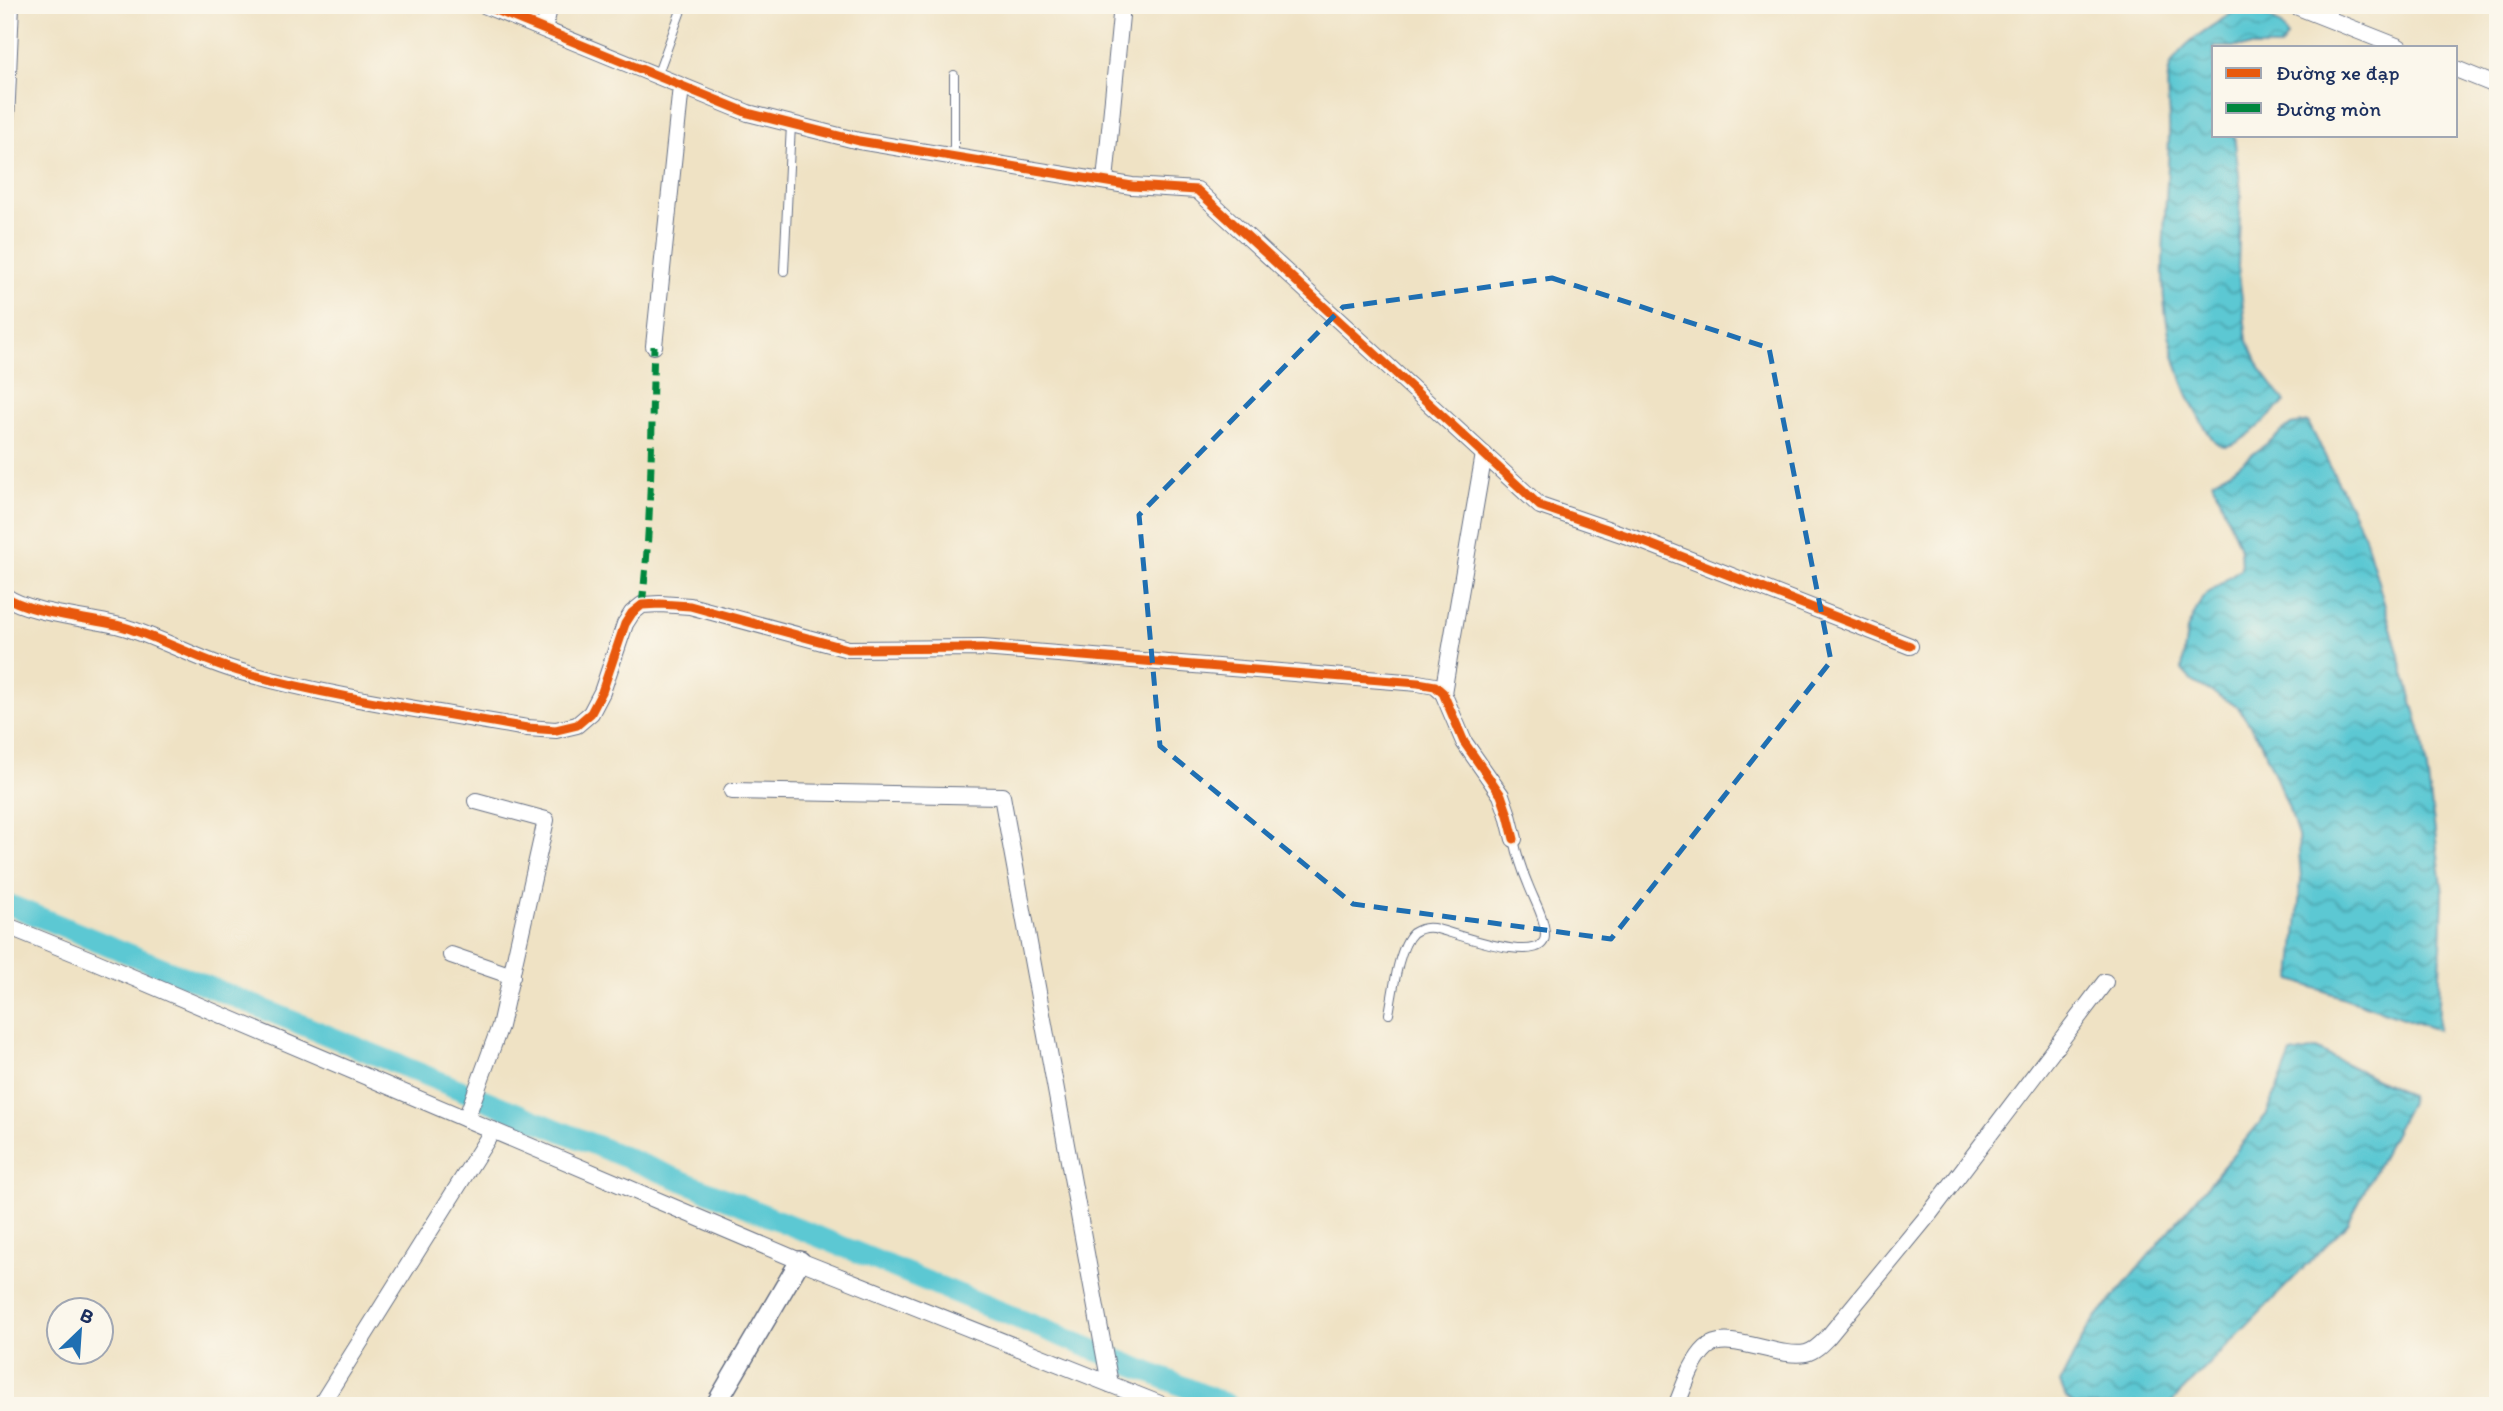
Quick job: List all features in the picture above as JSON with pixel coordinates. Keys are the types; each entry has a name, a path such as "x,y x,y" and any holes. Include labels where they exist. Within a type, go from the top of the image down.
{"street":[{"path":"5,144 10,5"},
{"path":"484,5 747,113 859,141 1132,186 1197,190 1540,506 1642,541 1910,646"},
{"path":"544,29 550,5"},
{"path":"1105,181 1122,5"},
{"path":"2293,5 2333,13 2397,46"},
{"path":"2458,70 2498,86"},
{"path":"654,346 681,86"},
{"path":"1443,693 1484,454"},
{"path":"5,596 12,601 57,613 122,626 236,670 310,689 527,728 556,730 577,725 591,713 602,692 625,624 632,613 642,606 660,604 690,606 848,649 982,648 1418,683 1435,686 1443,693 1464,742 1500,795 1514,839"},
{"path":"732,791 1002,796 1110,1384"},
{"path":"466,1119 500,1026 546,820 476,802"},
{"path":"5,925 800,1261 1165,1406"},
{"path":"451,955 512,976"},
{"path":"1676,1406 1698,1359 1706,1347 1718,1341 1808,1353 1828,1337 1930,1213 2105,982"},
{"path":"320,1406 493,1130"},
{"path":"715,1406 800,1261"}],"lane":[{"path":"657,76 683,5"},
{"path":"954,75 954,157"},
{"path":"784,271 791,124"},
{"path":"1389,1014 1402,953 1412,934 1418,930 1434,928 1475,942 1513,948 1537,947 1543,943 1543,922 1526,881 1514,839"}],"highlighted area":[{"path":"1552,278 1769,348 1831,661 1611,939 1353,904 1160,746 1139,515 1343,307"}],"water":[{"path":"2238,9 2274,20 2287,37 2281,46 2212,46 2212,136 2234,136 2241,191 2238,266 2247,339 2261,370 2285,402 2249,435 2233,445 2226,446 2222,446 2210,436 2187,393 2169,335 2164,297 2169,70 2178,54 2202,33"},
{"path":"2308,422 2365,536 2423,740 2443,893 2438,1030 2292,980 2301,880 2298,836 2288,806 2262,744 2238,707 2192,681 2182,670 2187,630 2202,598 2241,568 2240,548 2213,481 2231,471 2291,425"},
{"path":"2316,1049 2409,1095 2410,1102 2348,1223 2168,1406 2076,1406 2066,1398 2060,1383 2087,1329 2267,1114 2291,1054"}],"waterway":[{"path":"5,903 1231,1406"}],"marked path":[{"path":"642,605 649,508 654,346"}],"cycle path":[{"path":"484,5 748,113 859,141 1132,186 1197,190 1540,506 1642,541 1910,646"},
{"path":"5,596 29,607 124,627 224,666 273,681 382,703 527,728 556,730 577,725 591,713 602,692 625,624 632,613 642,605 660,604 690,606 848,649 982,648 1418,683 1435,686 1443,693 1464,742 1501,795 1514,839"}]}
